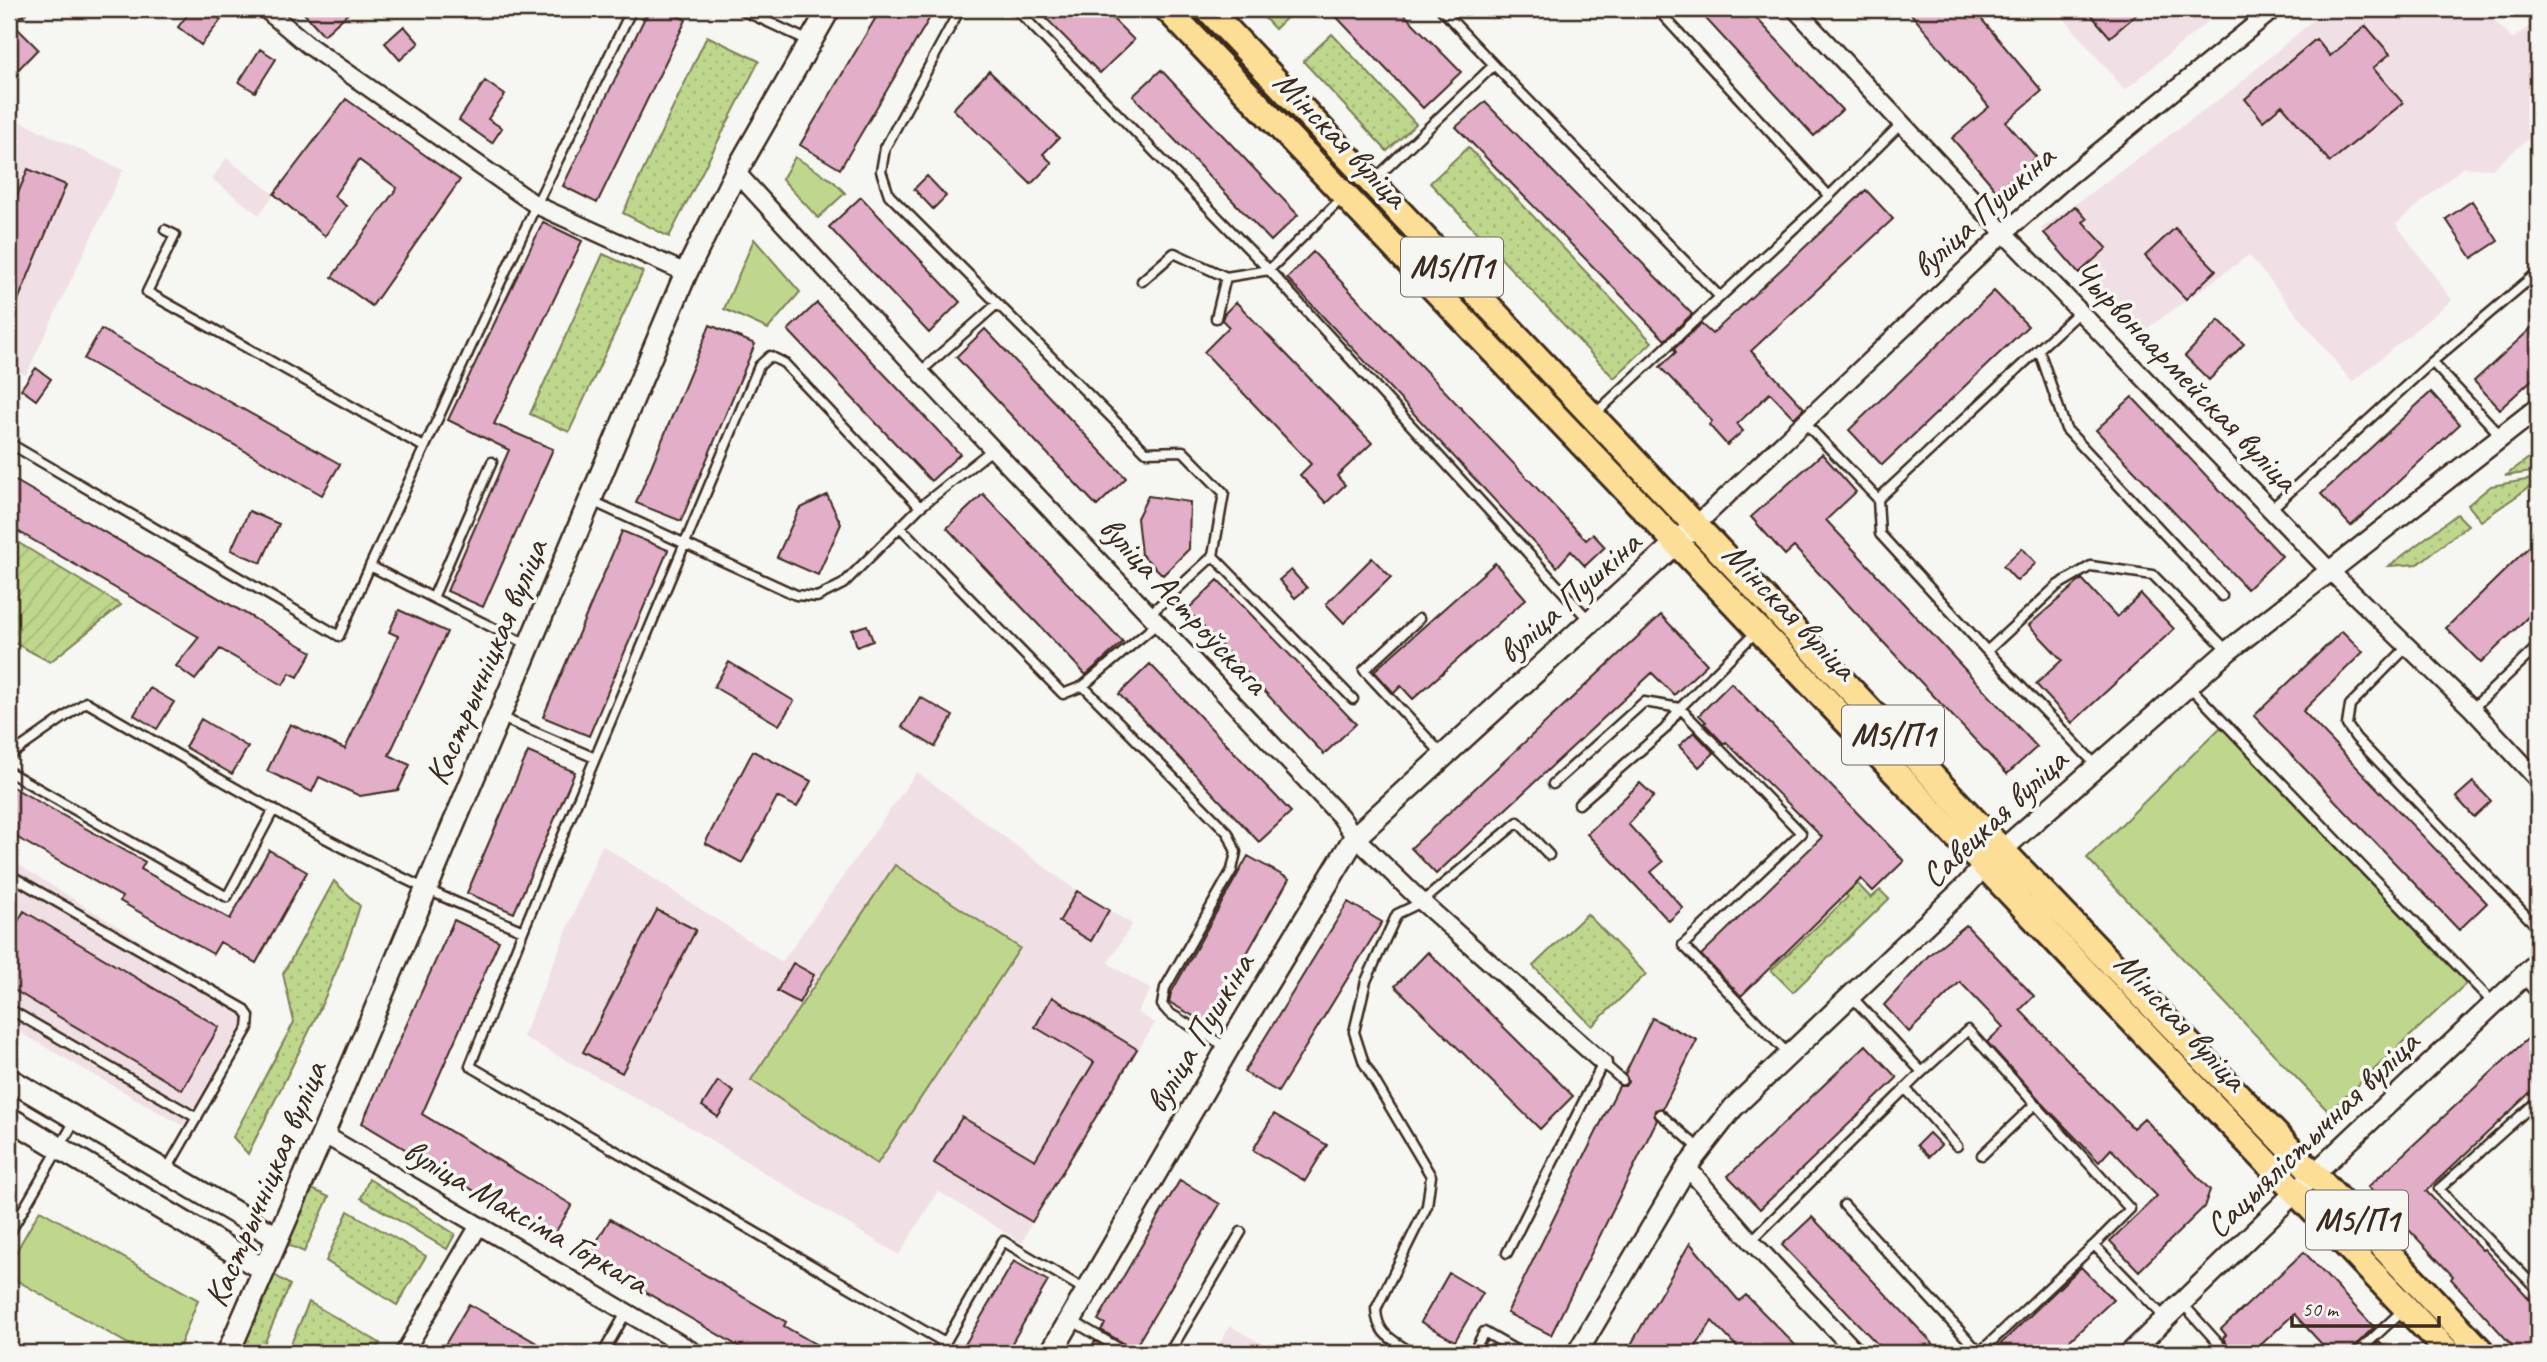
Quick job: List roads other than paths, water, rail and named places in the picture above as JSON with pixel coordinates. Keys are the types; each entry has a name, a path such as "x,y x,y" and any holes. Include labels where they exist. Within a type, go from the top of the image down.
{"main road":[{"name":"Кастрычніцкая вуліца","path":"228,1353 686,273 736,172 829,9"},
{"name":"Мінская вуліца","path":"1167,9 1759,629 2314,1174 2483,1353"},
{"name":"Мінская вуліца","path":"1208,9 1695,526 2295,1192 2449,1353"},
{"name":"вуліца Пушкіна","path":"1051,1353 1228,1048 1355,837 1695,526"},
{"path":"9,1079 278,1238"},
{"path":"9,1118 264,1270"}],"street":[{"path":"265,9 308,45 536,205 686,273"},
{"name":"Чырвонаармейская вуліца","path":"1795,9 2004,233 2329,570 2472,709 2538,780"},
{"name":"вуліца Пушкіна","path":"1695,526 2004,233 2068,177 2274,9"},
{"name":"вуліца Астроўскага","path":"736,172 920,372 1340,816 1355,837 1422,902 1602,1063"},
{"name":"Савецкая вуліца","path":"1577,1353 1687,1167 1733,1108 1964,888 1993,857 2228,651 2538,408"},
{"name":"Сацыялістычная вуліца","path":"2130,1353 2538,962"},
{"name":"вуліца Максіма Горкага","path":"323,1134 696,1353"},
{"path":"1687,1167 1751,1241 1857,1353"},
{"path":"404,1353 478,1227"}],"lane":[{"path":"9,443 339,636 536,205 632,9"},
{"path":"739,9 810,41"},
{"path":"900,527 1063,694 1083,686 1154,618 1213,556 1224,493 1183,451 1146,452 889,195 881,171 886,149 960,9"},
{"path":"1016,9 1269,270 1590,622"},
{"path":"1441,9 1720,297"},
{"path":"1657,9 1829,197"},
{"path":"1373,183 1494,65"},
{"path":"1592,416 1829,197 1901,124"},
{"path":"1142,281 1174,253 1227,277 1269,270 1346,194"},
{"path":"165,230 175,235 147,292 424,447"},
{"path":"2272,509 2432,362 2538,272"},
{"path":"1216,318 1227,277"},
{"path":"920,372 997,304"},
{"path":"1878,499 2080,311"},
{"path":"2039,350 2066,429 2222,596"},
{"path":"920,507 784,363 770,356 759,366 523,931 470,1066 946,1343 1003,1241 1088,1291"},
{"path":"2432,362 2501,436"},
{"path":"1805,423 1878,499 1880,534 2097,766"},
{"path":"590,500 796,595 817,597 843,584 920,507 993,449"},
{"path":"433,598 492,462"},
{"path":"1213,556 1353,699"},
{"path":"370,566 529,645"},
{"path":"1987,651 2057,585 2091,566 2152,575 2228,651"},
{"path":"1419,619 1364,670 1444,756"},
{"path":"1579,804 1665,729 1680,708 1759,629"},
{"path":"2407,646 2350,705 2347,725 2538,928"},
{"path":"2472,709 2538,646"},
{"path":"1083,686 1228,833 1236,852 1232,870 1165,988 1162,1004 1169,1013 1228,1048"},
{"path":"2189,686 2494,1004"},
{"path":"9,756 86,702 274,809 426,890 523,931"},
{"path":"1553,785 1644,702 1680,708 1801,833 1682,945 1790,1055"},
{"path":"499,716 595,758"},
{"path":"9,772 227,897 274,809"},
{"path":"1412,1353 1384,1334 1377,1325 1376,1309 1427,1206 1431,1176 1364,1063 1354,1031 1366,981 1397,914 1422,902 1518,822 1549,855"},
{"path":"9,878 15,878 232,1002 249,1016 248,1028 166,1172"},
{"path":"2522,978 2538,995"},
{"path":"1851,996 1922,1072"},
{"path":"9,1009 197,1118"},
{"path":"1751,1241 1905,1088 1968,1030 2130,1209 1980,1353 1844,1205"},
{"path":"1507,1253 1602,1063 1622,1080"},
{"path":"1905,1088 1957,1146"},
{"path":"2536,1102 2438,1189 2538,1290"},
{"path":"1982,1155 2034,1105"},
{"path":"1660,1114 1701,1149"},
{"path":"9,1234 76,1119"},
{"path":"1169,1353 1241,1232"},
{"path":"2094,1245 2166,1319"},
{"path":"2182,1303 2227,1353"},
{"path":"2357,1353 2405,1307"},
{"path":"603,1353 626,1313"},
{"path":"1071,1320 1127,1353"},
{"path":"1473,1353 1484,1332 1521,1353"}]}
